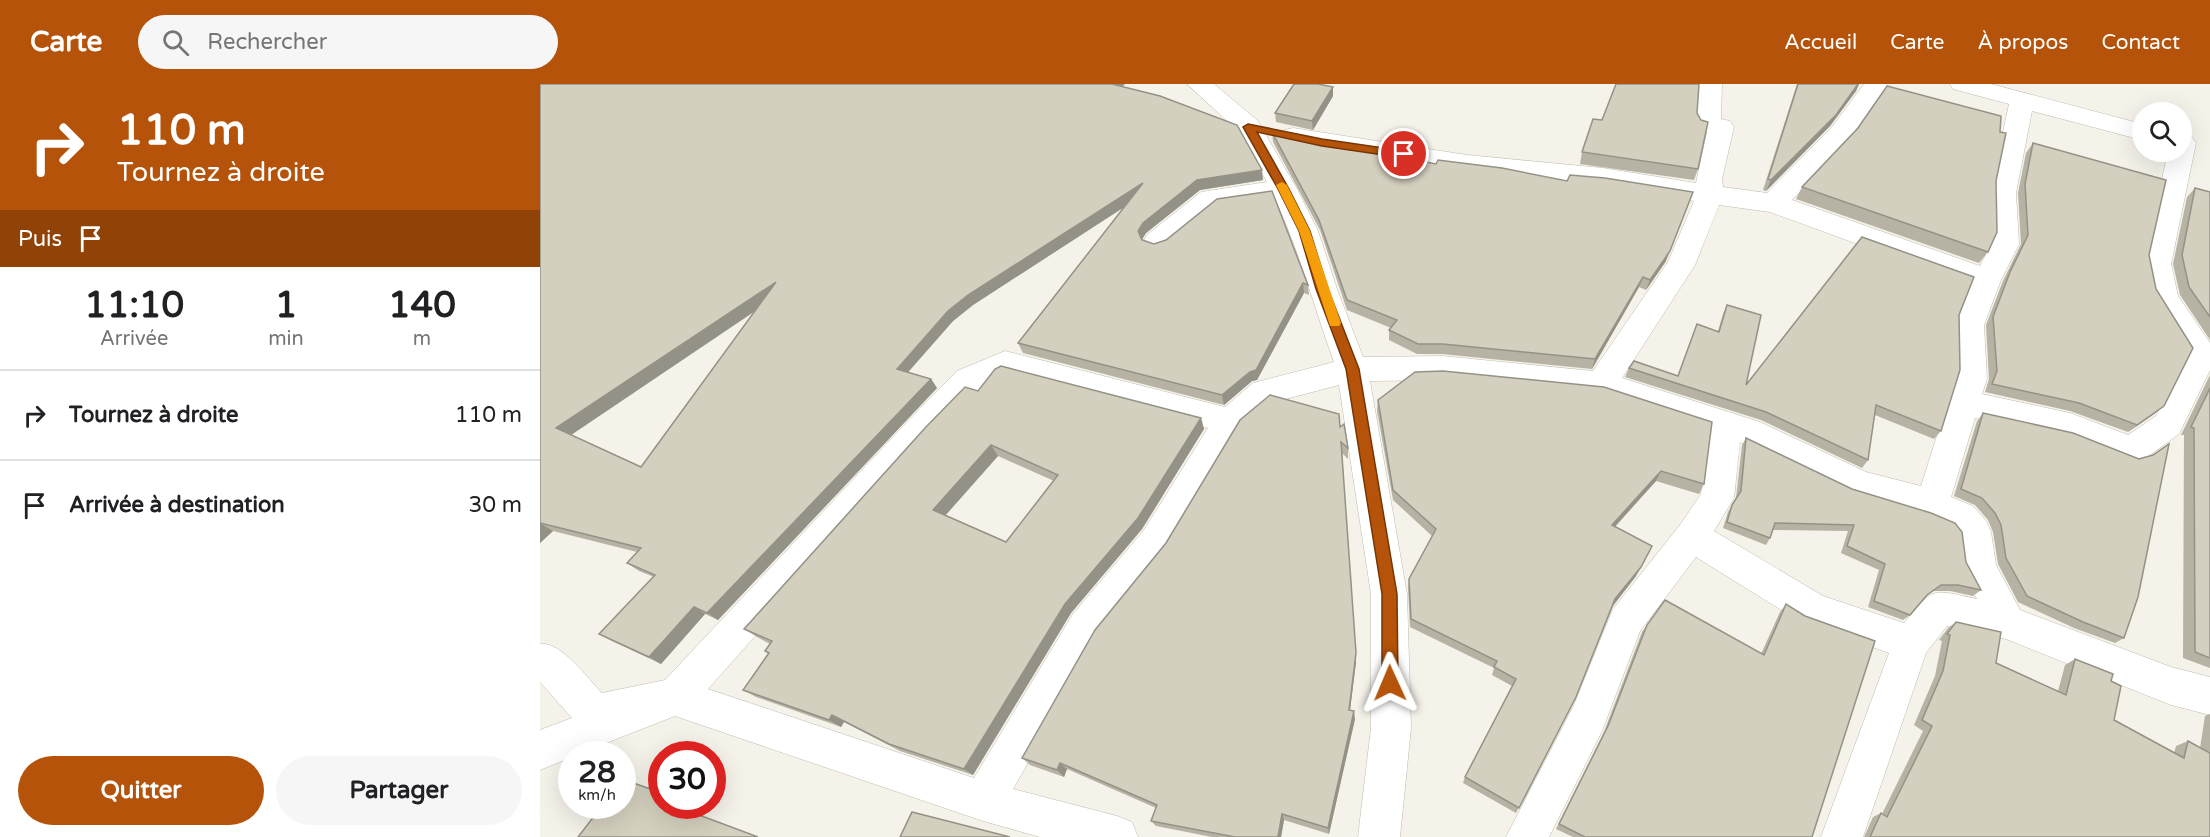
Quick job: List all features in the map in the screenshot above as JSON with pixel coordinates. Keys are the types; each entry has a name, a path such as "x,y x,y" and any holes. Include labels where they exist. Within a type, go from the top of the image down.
{"street":[{"path":"1199,84 1248,127 1284,189 1304,231 1322,289 1352,369 1389,594 1391,728 1379,837"},
{"path":"1601,384 1681,265 1710,195 1708,179 1721,127 1708,124 1710,84"},
{"path":"1773,202 1834,143 1876,84"},
{"path":"1962,84 2132,129"},
{"path":"1932,504 1971,379 1969,325 1987,280 2005,244 2002,193 2022,99"},
{"path":"1248,127 1322,142 1467,164 1603,177 1710,195 1773,202 1987,280"},
{"path":"2192,146 2210,151"},
{"path":"1963,403 2070,426 2131,450 2168,425 2206,355 2187,335 2164,297 2157,264 2178,162"},
{"path":"1157,242 1211,199 1284,189"},
{"path":"540,750 675,698 920,429 968,380 1005,363 1230,421"},
{"path":"983,801 1086,626 1156,541 1230,421 1264,392 1352,369 1442,368 1601,384 1749,431 1859,484 1932,504 1961,517 1974,532 1979,567 2007,622"},
{"path":"1527,837 1588,717 1626,621 1692,536 1717,498 1726,423"},
{"path":"1692,536 1812,609 1911,643"},
{"path":"1842,837 1911,643 1939,608 2007,622 2171,686 2210,696"},
{"path":"540,662 546,661 594,714 675,698 983,801 1117,837"}],"building":[{"path":"540,84 1112,84 1160,96 1237,125 1262,170 1197,180 1143,223 1138,231 1142,240 1154,244 1166,240 1217,199 1272,191 1308,285 1303,283 1256,370 1250,372 1222,395 1018,343 1143,183 968,295 948,311 897,369 931,379 707,613 694,607 649,657 599,634 655,575 627,563 641,548 540,523","holes":["776,282 641,467 556,428"]},
{"path":"1294,84 1318,84 1333,87 1312,121 1275,113"},
{"path":"1616,84 1699,84 1697,113 1701,120 1708,122 1698,169 1582,152 1593,119 1602,120"},
{"path":"1798,84 1858,84 1836,115 1771,180 1768,179"},
{"path":"1887,86 2001,116 2000,132 2006,133 1996,181 1997,232 1988,252 1802,187 1858,128"},
{"path":"1272,132 1436,164 1438,160 1502,168 1567,181 1570,175 1605,178 1693,192 1670,251 1650,280 1643,277 1595,359 1443,344 1418,344 1389,330 1397,320 1347,300 1319,220"},
{"path":"2033,143 2166,180 2149,255 2156,289 2193,348 2164,406 2137,425 2079,403 1992,384 1997,371 1993,317 2010,272 2028,235 2025,184"},
{"path":"2195,188 2210,192 2210,317 2189,287 2182,255"},
{"path":"1862,237 1974,277 1959,315 1960,370 1941,431 1876,405 1868,460 1766,412 1629,368 1634,361 1678,376 1697,324 1719,332 1727,305 1761,315 1746,385"},
{"path":"1001,366 1201,418 1138,518 1065,604 964,769 889,744 832,715 829,720 743,690 769,653 765,651 772,641 744,629 925,428 965,387 978,391 995,369","holes":["991,445 1058,475 1006,542 933,510"]},
{"path":"1443,371 1604,387 1712,422 1704,484 1661,471 1612,525 1652,546 1641,567 1615,599 1576,697 1519,808 1465,777 1516,679 1494,667 1497,661 1411,619 1409,579 1436,529 1393,490 1378,400 1415,372"},
{"path":"2210,388 2210,658 2195,652 2194,428 2191,427"},
{"path":"1270,395 1339,414 1340,427 1344,424 1348,448 1341,442 1356,653 1349,710 1354,711 1328,828 1282,814 1278,837 1235,837 1151,821 1157,805 1060,763 1057,770 1022,758 1095,630 1166,543 1240,420"},
{"path":"1983,413 2073,433 2139,459 2153,455 2169,444 2138,597 2124,638 2027,596 2006,558 2001,525 1995,513 1982,498 1961,489"},
{"path":"1746,438 1852,489 1931,513 1955,523 1962,532 1966,562 1981,590 1958,585 1941,585 1927,595 1910,615 1874,601 1885,564 1847,546 1854,525 1775,523 1770,538 1727,522 1732,505 1741,491"},
{"path":"1665,600 1764,655 1786,604 1805,616 1875,641 1812,837 1585,837 1559,824 1608,726 1647,625"},
{"path":"1956,622 2001,632 1996,663 2066,695 2075,659 2113,674 2111,681 2121,686 2114,720 2184,758 2188,741 2210,753 2210,837 1870,837 1881,813 1887,817 1932,726 1922,720 1943,671 1950,635 1947,634"},
{"path":"636,784 648,788 648,819 710,819 758,837 578,837 592,819 636,819"},
{"path":"912,812 1010,837 900,837"}],"slow traffic":[{"path":"1282,185 1304,231 1335,323"}],"route":[{"path":"1390,683 1389,594 1352,369 1322,289 1304,231 1284,189 1248,127 1322,142 1404,154"}]}
